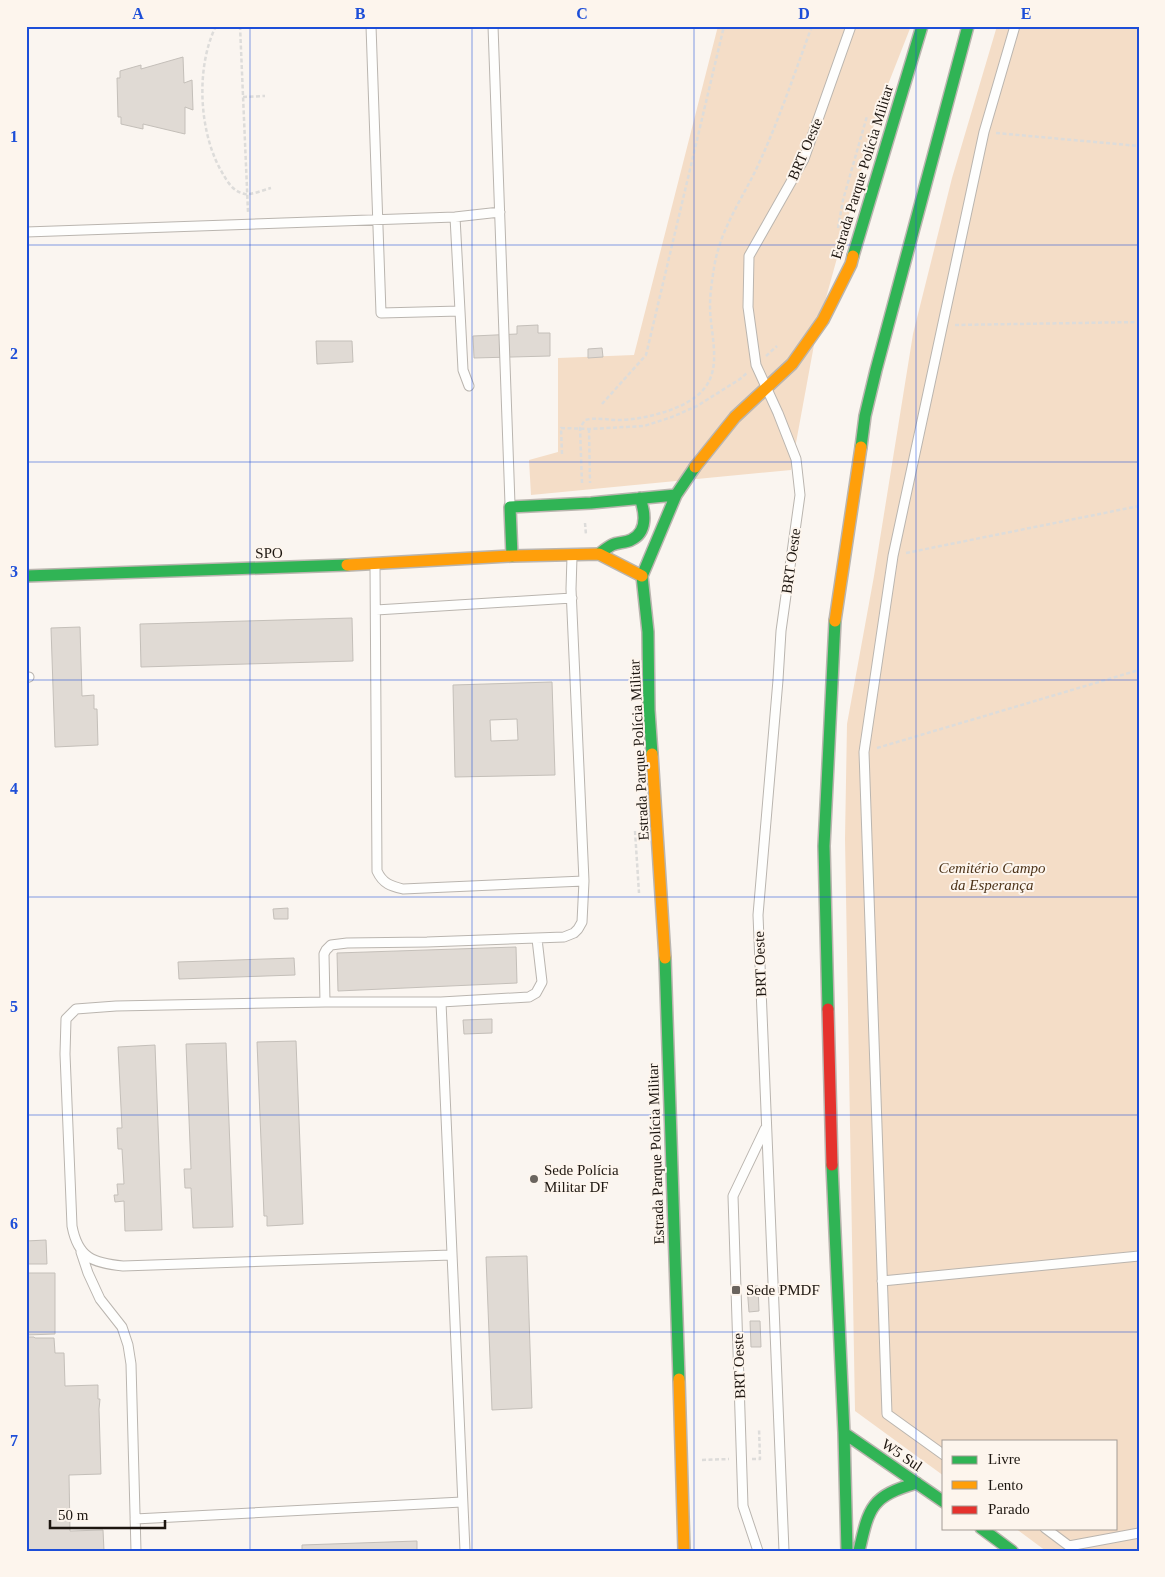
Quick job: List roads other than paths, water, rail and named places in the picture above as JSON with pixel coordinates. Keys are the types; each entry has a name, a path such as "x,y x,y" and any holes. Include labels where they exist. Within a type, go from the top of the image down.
{"main road":[{"name":"Estrada Parque Polícia Militar","path":"684,1551 664,924 649,710 648,632 642,576 676,495 703,455 735,417 792,364 823,320 851,264 922,26"},
{"path":"847,1551 844,1433 834,1228 824,846 834,628 865,416 966,29"},
{"path":"512,556 510,507 591,503 676,495"},
{"path":"599,554 613,545 632,540 641,532 645,520 644,508 640,498"},
{"path":"599,554 642,576"},
{"name":"SPO","path":"26,576 314,567 512,556 599,554"},
{"name":"W5 Sul","path":"844,1433 942,1501"},
{"path":"859,1551 864,1524 874,1503 883,1494 916,1483"},
{"path":"682,1519 691,1534 694,1551"},
{"path":"983,1530 1012,1551"}],"lane":[{"path":"371,26 381,313 460,311"},
{"path":"493,26 510,507"},
{"name":"BRT Oeste","path":"784,1551 758,915 781,631 800,495 796,459 756,365 748,307 749,256 804,159 851,26"},
{"path":"942,1454 887,1414 864,752 893,556 984,132 1015,26"},
{"path":"26,232 455,217 500,212"},
{"path":"455,217 463,370 469,386"},
{"path":"325,1002 324,954 331,945 354,942 387,943 564,937 578,929 582,922 584,880 572,598 572,556"},
{"path":"374,564 376,610 377,871 382,880 390,886 404,889 584,880"},
{"path":"376,610 572,598"},
{"path":"451,1255 122,1266 96,1262 86,1256 74,1237 72,1226 67,1126 66,1019 80,1008 116,1006 441,1002 521,998 532,996 542,982 537,939"},
{"path":"441,1002 465,1551"},
{"name":"BRT Oeste","path":"758,1551 742,1506 734,1196 766,1126"},
{"path":"80,1247 88,1273 100,1299 122,1327 128,1345 131,1364 136,1551"},
{"path":"882,1280 1139,1256"},
{"path":"135,1519 462,1502"},
{"path":"1048,1530 1069,1546 1139,1533"}],"place":[{"name":"Sede Polícia Militar DF","path":"534,1179"},
{"name":"Sede PMDF","path":"736,1290"}],"park label":[{"name":"Cemitério Campo da Esperança","path":"992,876"}]}
